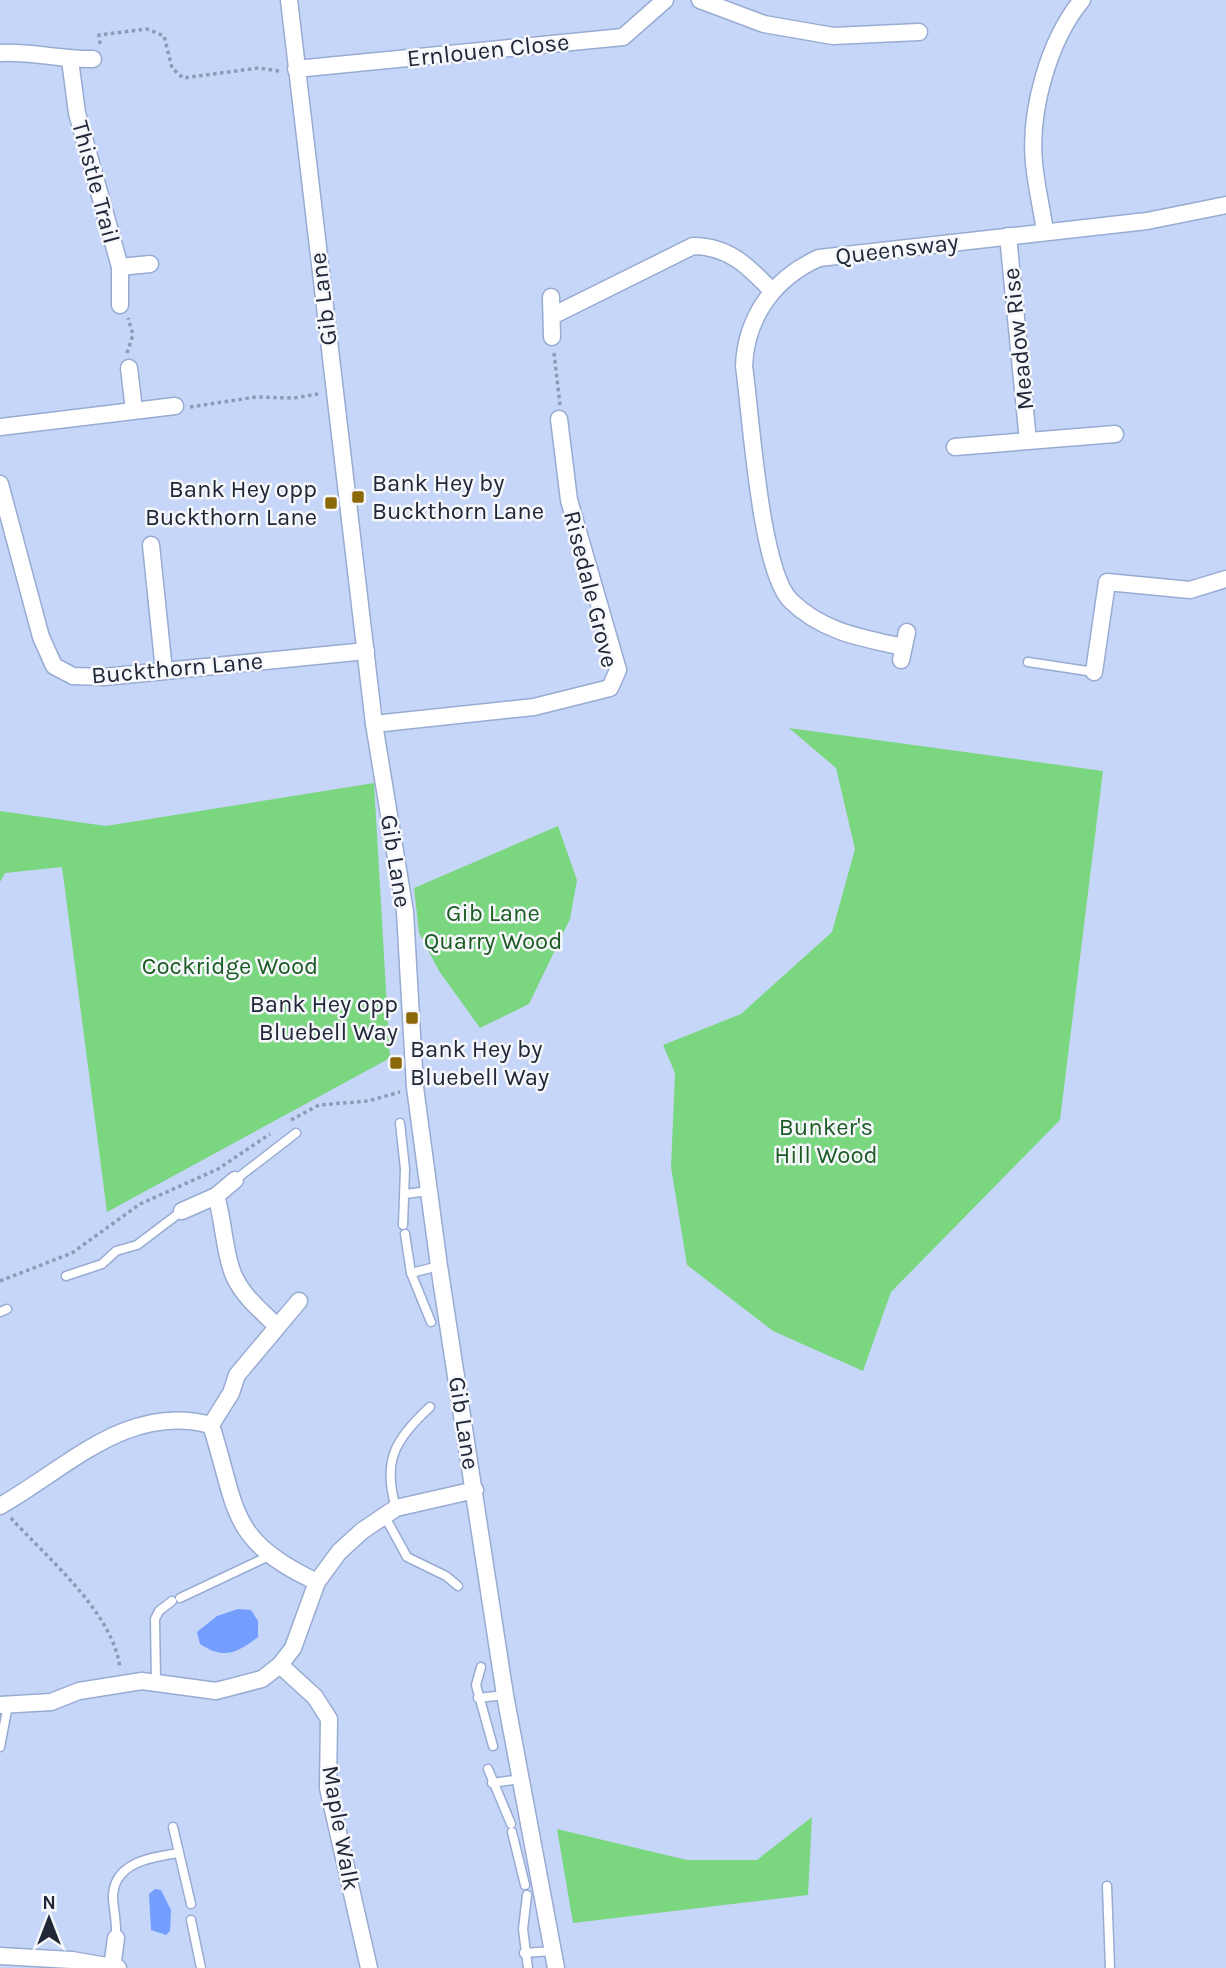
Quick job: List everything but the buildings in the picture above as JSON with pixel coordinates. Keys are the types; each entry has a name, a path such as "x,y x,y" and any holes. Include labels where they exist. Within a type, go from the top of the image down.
{"street":[{"name":"Gib Lane","path":"289,0 374,724 405,912 415,1087 439,1266 505,1695 556,1968"},
{"name":"Ernlouen Close","path":"296,69 623,37 666,0"},
{"path":"700,0 764,24 833,36 919,32"},
{"path":"1045,232 1034,160 1040,92 1063,23 1082,0"},
{"path":"0,54 40,53 70,60 93,59"},
{"name":"Thistle Trail","path":"70,60 77,113 120,267 120,305"},
{"name":"Queensway","path":"904,646 844,634 809,616 789,599 773,568 744,366 753,319 772,291 805,265 819,258 1147,221 1226,205"},
{"name":"Meadow Rise","path":"1008,236 1028,441"},
{"path":"552,316 693,246 707,246 733,255 772,291"},
{"path":"120,267 150,264"},
{"path":"551,297 552,337"},
{"path":"129,368 134,410"},
{"path":"0,427 175,406"},
{"name":"Risedale Grove","path":"374,724 534,708 610,688 618,670 569,500 559,419"},
{"name":"Meadow Rise","path":"954,447 1115,434"},
{"name":"Buckthorn Lane","path":"0,484 41,637 54,666 73,676 104,677 366,651"},
{"path":"151,545 164,671"},
{"path":"1094,672 1107,582 1190,590 1226,579"},
{"path":"182,1211 216,1196 235,1180"},
{"path":"216,1196 225,1223 234,1276 244,1294 277,1326"},
{"path":"299,1301 237,1375 231,1393 211,1426 227,1488 245,1531 269,1556 317,1582"},
{"path":"4,1511 98,1442 125,1431 173,1419 211,1426"},
{"path":"4,1705 51,1702 79,1691 121,1684 156,1682 216,1691 262,1679 280,1665 292,1648 317,1582 339,1552 390,1511 475,1490"},
{"name":"Maple Walk","path":"280,1665 315,1697 329,1719 328,1788 369,1968"},
{"path":"0,1956 72,1960 114,1968 116,1938"}],"lane":[{"path":"1028,662 1094,672"},
{"path":"400,1123 405,1194 404,1230 411,1273 431,1322"},
{"path":"235,1180 296,1133"},
{"path":"405,1194 429,1191"},
{"path":"66,1276 102,1264 116,1251 137,1245 182,1211"},
{"path":"411,1273 439,1266"},
{"path":"430,1407 411,1424 394,1453 388,1484 390,1511 407,1557 458,1586"},
{"path":"156,1682 155,1619 159,1611 176,1600 269,1556"},
{"path":"481,1667 476,1678 478,1698 493,1746"},
{"path":"478,1698 505,1695"},
{"path":"0,1747 4,1705"},
{"path":"488,1769 511,1828 526,1890 524,1953 528,1968"},
{"path":"492,1783 521,1779"},
{"path":"173,1827 191,1903"},
{"path":"116,1938 113,1888 122,1873 142,1860 179,1853"},
{"path":"516,1857 536,1854"},
{"path":"1107,1886 1110,1968"},
{"path":"191,1920 201,1968"},
{"path":"524,1953 552,1951"}],"path":[{"path":"93,59 102,58 99,35 148,29 164,36 172,68 183,78 258,68 296,69"},
{"path":"120,305 133,327 125,359 129,368"},
{"path":"552,337 561,409 559,419"},
{"path":"175,406 187,407 256,397 294,398 334,392"},
{"path":"285,1124 319,1105 368,1101 415,1087"},
{"path":"0,1281 72,1253 140,1204 218,1168 276,1130"},
{"path":"4,1511 105,1625 115,1647 121,1684"}],"green space":[{"name":"Bunker's Hill Wood","path":"789,728 1103,771 1060,1120 891,1292 863,1371 773,1331 687,1265 671,1167 675,1073 663,1045 741,1014 832,932 855,849 836,768"},
{"name":"Cockridge Wood","path":"374,783 390,1058 107,1212 62,867 5,873 0,882 0,811 106,826"},
{"name":"Gib Lane Quarry Wood","path":"558,826 577,880 570,919 529,1004 480,1028 439,971 419,933 414,888"},
{"path":"812,1817 808,1895 573,1923 557,1829 687,1860 757,1860"}],"water":[{"path":"238,1609 251,1610 258,1621 258,1637 237,1650 223,1653 200,1644 197,1632 217,1616"},
{"path":"155,1889 161,1890 171,1910 170,1931 166,1935 151,1930 149,1894"}],"place":[{"name":"Bank Hey by Buckthorn Lane","path":"358,497"},
{"name":"Bank Hey opp Buckthorn Lane","path":"331,503"},
{"name":"Bank Hey opp Bluebell Way","path":"412,1018"},
{"name":"Bank Hey by Bluebell Way","path":"396,1063"}]}
